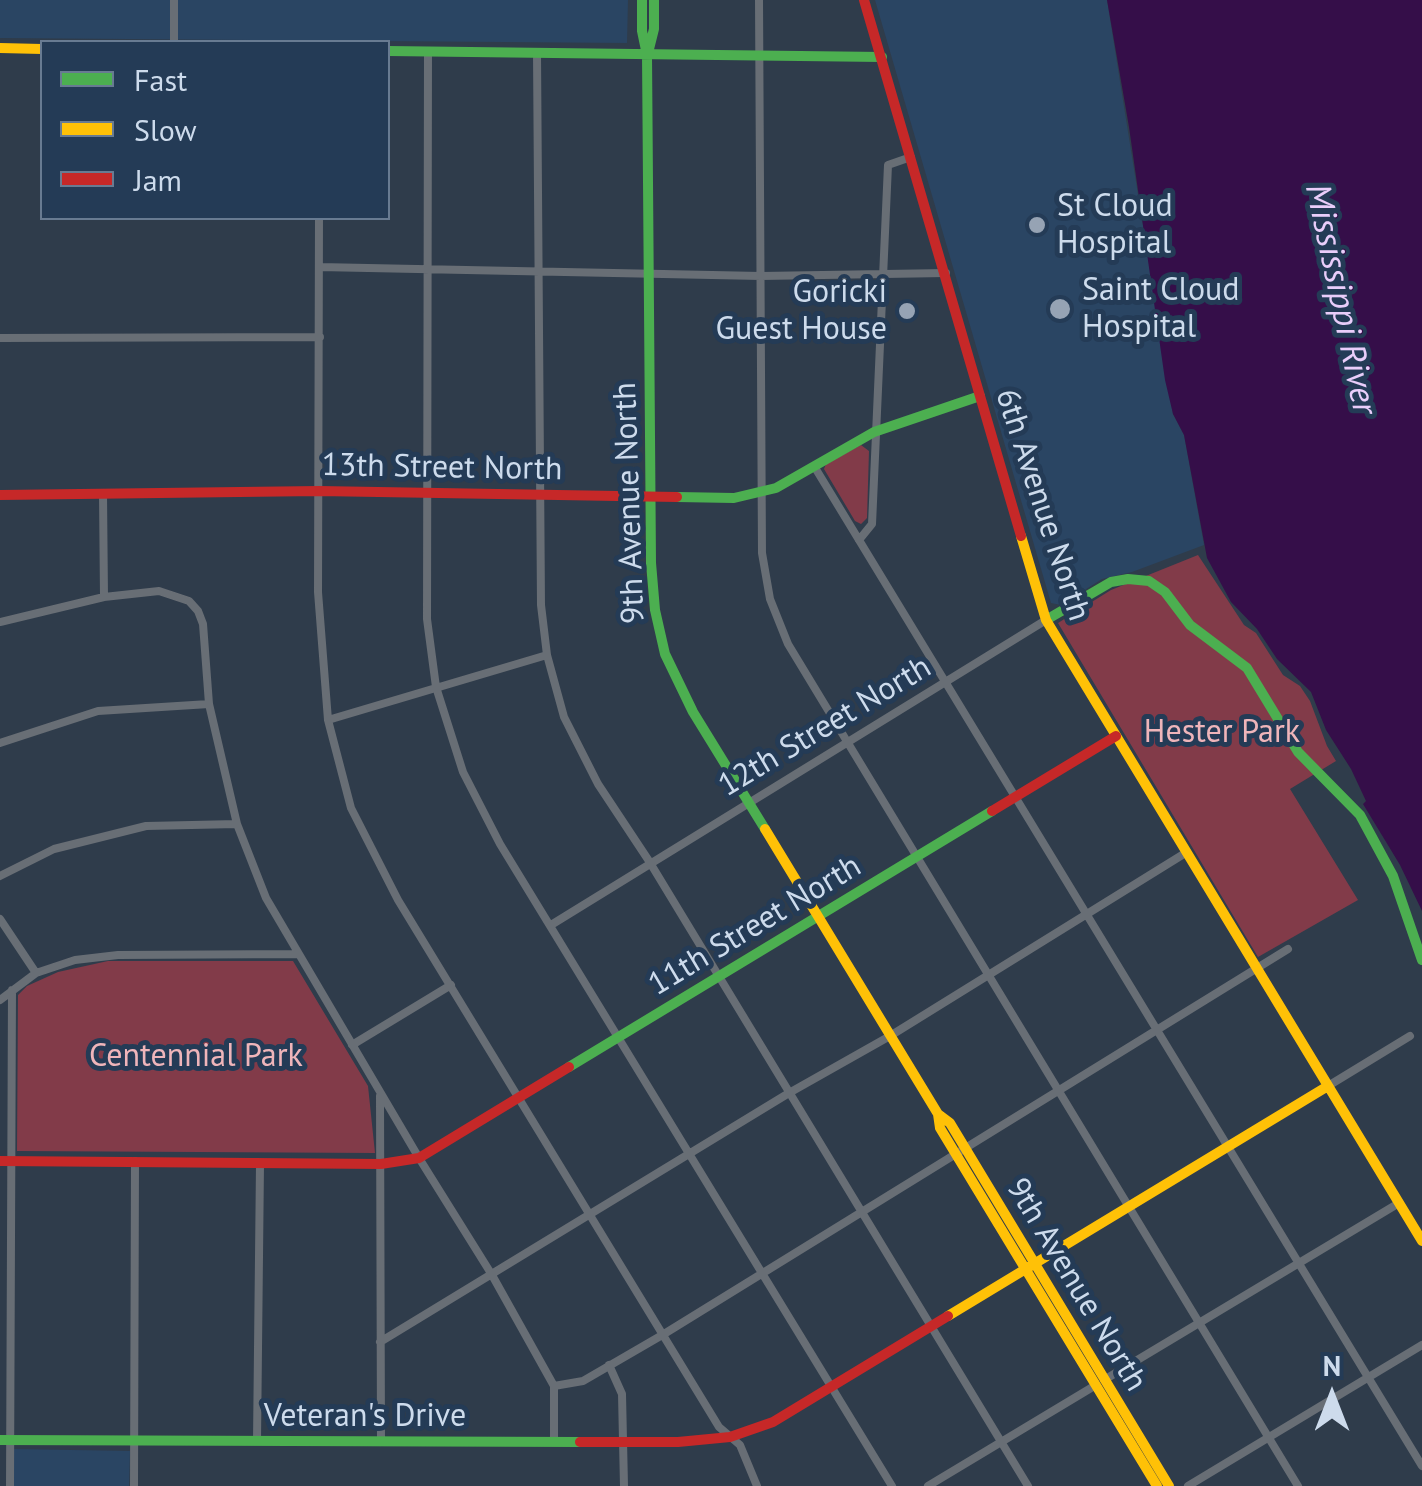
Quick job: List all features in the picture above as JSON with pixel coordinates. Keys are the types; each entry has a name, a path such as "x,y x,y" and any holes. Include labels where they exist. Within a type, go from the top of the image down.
{"street":[{"path":"174,0 174,40"},
{"name":"9th Avenue North","path":"642,0 642,31 648,55"},
{"name":"9th Avenue North","path":"654,0 654,30 648,55 652,588 665,654 692,712 938,1114 950,1123 961,1152 1157,1486"},
{"path":"759,0 762,553 770,599 788,644 1298,1486"},
{"name":"6th Avenue North","path":"864,0 1046,620 1422,1242"},
{"path":"0,48 40,49"},
{"path":"390,51 882,57"},
{"path":"428,51 427,618 436,687 463,772 500,844 892,1486"},
{"path":"537,53 541,604 546,655 564,718 598,784 1028,1486"},
{"path":"859,540 872,524 888,165 912,156"},
{"path":"318,220 318,592 328,720 351,808 398,898 719,1427 740,1445 756,1486"},
{"path":"319,266 761,276 946,274"},
{"path":"0,338 320,337"},
{"name":"13th Street North","path":"0,495 319,491 734,498 762,493 874,432 980,396"},
{"path":"814,466 1422,1466"},
{"path":"103,494 104,597"},
{"name":"12th Street North","path":"551,925 1097,588 1128,578 1149,582 1165,592 1190,625 1247,668 1298,752 1360,816 1393,876 1422,960"},
{"path":"0,622 104,597 159,591 189,601 198,612 203,624 209,704 238,824 266,898 492,1275 554,1386 554,1442"},
{"path":"328,720 546,655"},
{"path":"0,743 98,712 209,704"},
{"name":"11th Street North","path":"419,1158 1116,736"},
{"path":"0,876 54,850 146,826 238,824"},
{"path":"380,1342 789,1093 890,1036 1187,852"},
{"path":"0,919 36,973"},
{"path":"554,1386 583,1381 664,1334 1288,950"},
{"path":"0,1000 36,973 75,960 118,955 298,954"},
{"path":"352,1045 451,986"},
{"path":"10,1486 5,1440 6,1161 12,990"},
{"path":"1328,1086 1410,1036"},
{"name":"Veteran's Drive","path":"5,1440 678,1442 730,1437 772,1422 1328,1086"},
{"path":"380,1092 381,1442"},
{"path":"6,1161 381,1164 419,1158"},
{"path":"134,1486 139,1473 134,1440 135,1161"},
{"path":"258,1441 260,1164"},
{"path":"928,1486 1399,1203"},
{"path":"1188,1486 1422,1346"},
{"path":"609,1365 622,1394 624,1486"},
{"name":"9th Avenue North","path":"1100,1383 1169,1486"}],"shaded area":[{"path":"0,0 628,0 627,43 0,38"},
{"name":"Saint Cloud Hospital","path":"875,0 1107,0 1173,414 1184,435 1204,545 1102,579 1061,605 1051,603"},
{"path":"14,1449 130,1451 129,1486 14,1486"}],"green space":[{"path":"861,445 869,451 867,518 861,524 855,521 824,469 826,464"},
{"name":"Hester Park","path":"1198,555 1244,625 1256,633 1283,675 1300,686 1310,701 1336,761 1290,789 1358,900 1258,957 1058,623 1111,590"},
{"name":"Centennial Park","path":"108,961 293,961 368,1086 375,1153 17,1151 18,995 27,986 58,972"}],"water":[{"name":"Mississippi River","path":"1107,0 1422,0 1422,911 1363,804 1366,801 1326,730 1311,692 1277,659 1257,629 1231,602 1207,558 1184,435 1173,414 1165,380"}],"traffic: fast":[{"path":"642,0 647,55 651,563 655,610 665,654 693,712 765,829"},
{"path":"649,49 654,0"},
{"path":"390,51 882,57"},
{"path":"677,497 734,498 776,488 874,432 980,396"},
{"path":"1046,620 1111,582 1149,581 1165,592 1190,625 1247,668 1298,752 1360,815 1393,876 1422,960"},
{"path":"569,1067 992,811"},
{"path":"0,1440 580,1442"}],"traffic: slow":[{"path":"0,48 40,49"},
{"path":"1021,536 1046,620 1422,1241"},
{"path":"765,829 1157,1486"},
{"path":"948,1316 1328,1086"},
{"path":"938,1114 950,1123 1169,1486"}],"traffic: jam":[{"path":"864,0 1021,536"},
{"path":"0,495 319,491 677,497"},
{"path":"992,811 1116,736"},
{"path":"0,1161 381,1164 419,1158 569,1067"},
{"path":"580,1442 678,1442 730,1437 773,1422 948,1316"}],"place":[{"name":"St Cloud Hospital","path":"1037,225"},
{"name":"Saint Cloud Hospital","path":"1060,309"},
{"name":"Goricki Guest House","path":"907,311"}]}
